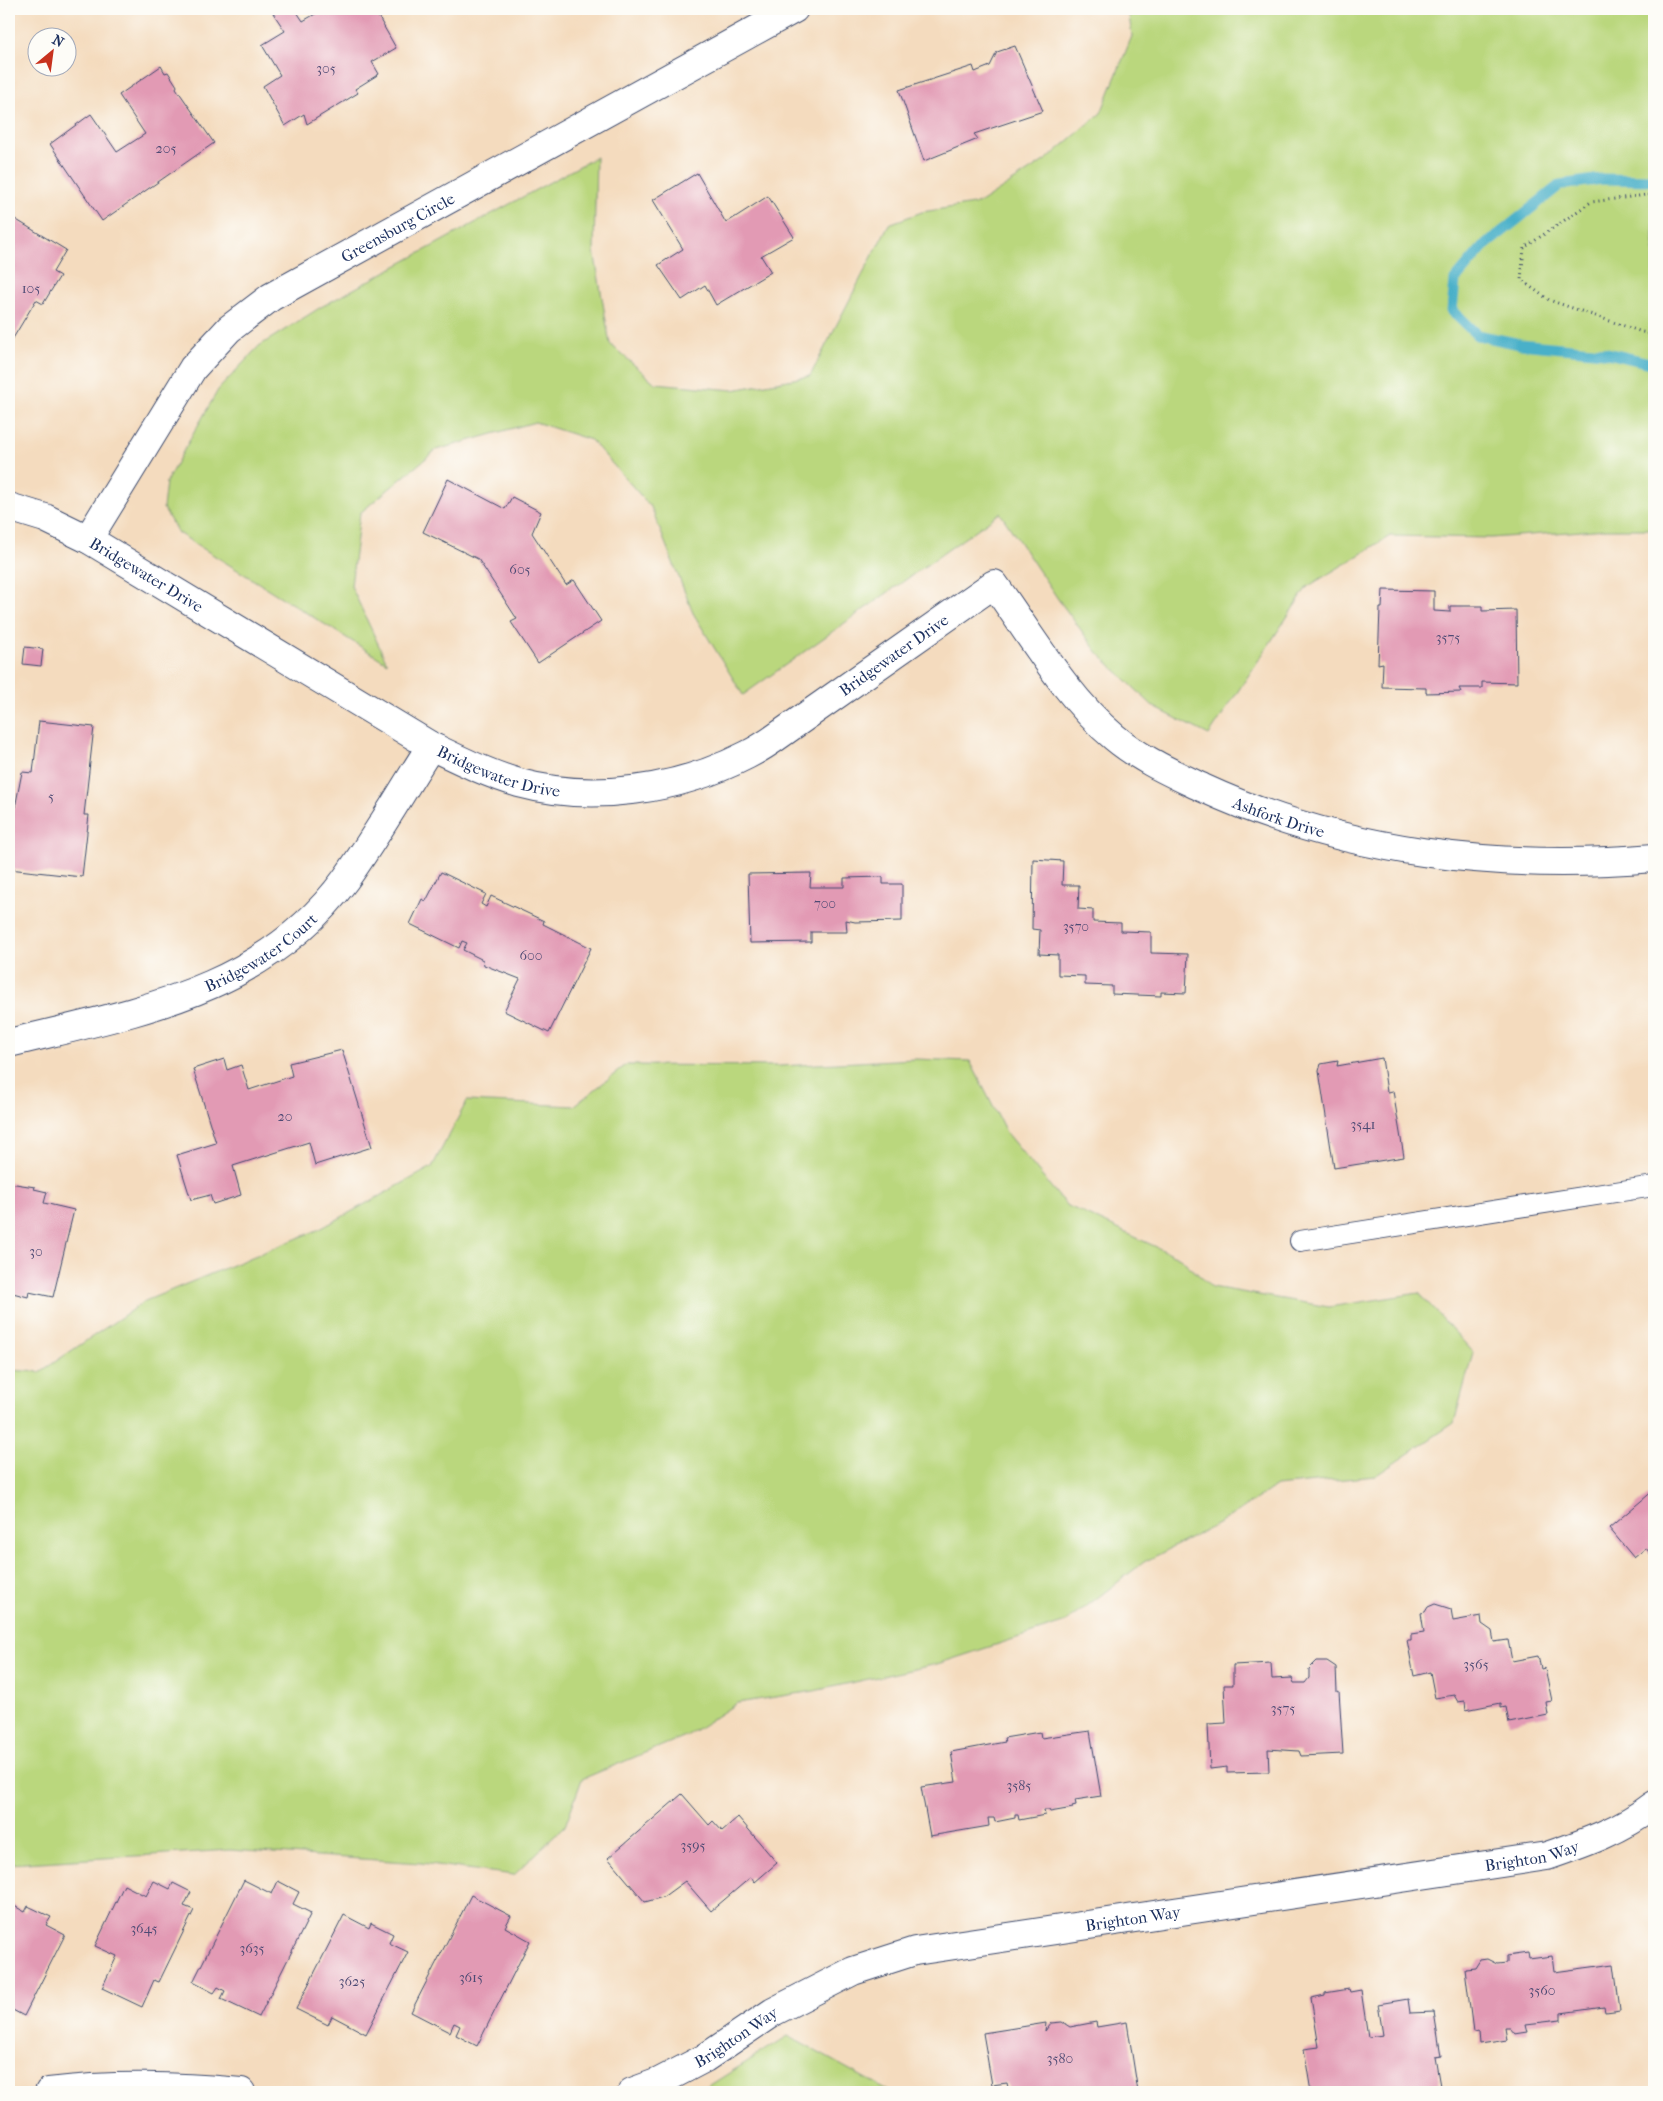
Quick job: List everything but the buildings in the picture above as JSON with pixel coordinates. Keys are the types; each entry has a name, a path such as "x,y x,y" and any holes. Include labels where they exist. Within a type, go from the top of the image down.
{"street":[{"name":"Greensburg Circle","path":"88,539 193,368 236,324 280,292 794,9"},
{"name":"Bridgewater Drive","path":"9,507 45,518 88,539 431,746 476,768 520,783 579,792 639,790 695,777 747,755 782,733 994,584"},
{"name":"Ashfork Drive","path":"994,584 1079,702 1114,737 1155,766 1232,801 1311,828 1398,849 1466,858 1562,863 1654,858"},
{"name":"Bridgewater Court","path":"9,1043 162,1004 217,983 266,955 307,921 344,881 431,746"},
{"name":"Brighton Way","path":"632,2092 659,2082 705,2058 773,2012 853,1971 915,1951 1547,1856 1594,1840 1639,1818 1654,1805"},
{"path":"49,2092 92,2087 173,2086 241,2092"}],"lane":[{"path":"1300,1241 1654,1186"}],"path":[{"path":"1654,194 1590,202 1524,248 1521,280 1549,300 1642,332 1654,334"}],"green space":[{"path":"1128,9 1654,9 1654,529 1607,529 1491,538 1390,536 1307,587 1209,735 1154,707 1098,653 1058,599 1000,513 743,695 693,613 651,507 591,440 535,422 436,450 360,513 351,586 387,663 178,533 163,508 166,482 218,390 259,346 321,307 596,157 594,251 610,344 655,383 733,390 810,376 889,224 922,212 980,203 1047,159 1101,113 1132,36"},
{"path":"915,1059 970,1061 1007,1134 1066,1205 1180,1258 1212,1287 1329,1307 1419,1293 1473,1352 1454,1423 1375,1476 1276,1486 1222,1522 1144,1562 1066,1622 937,1664 814,1691 737,1703 688,1735 582,1779 565,1826 514,1875 421,1863 230,1850 9,1864 9,1370 40,1372 145,1301 320,1229 432,1167 467,1101 574,1106 626,1065 780,1066"},
{"path":"788,2036 890,2092 699,2092"}],"waterway":[{"path":"1654,180 1602,179 1560,185 1483,247 1455,280 1452,311 1477,335 1520,344 1603,352 1654,364"}]}
